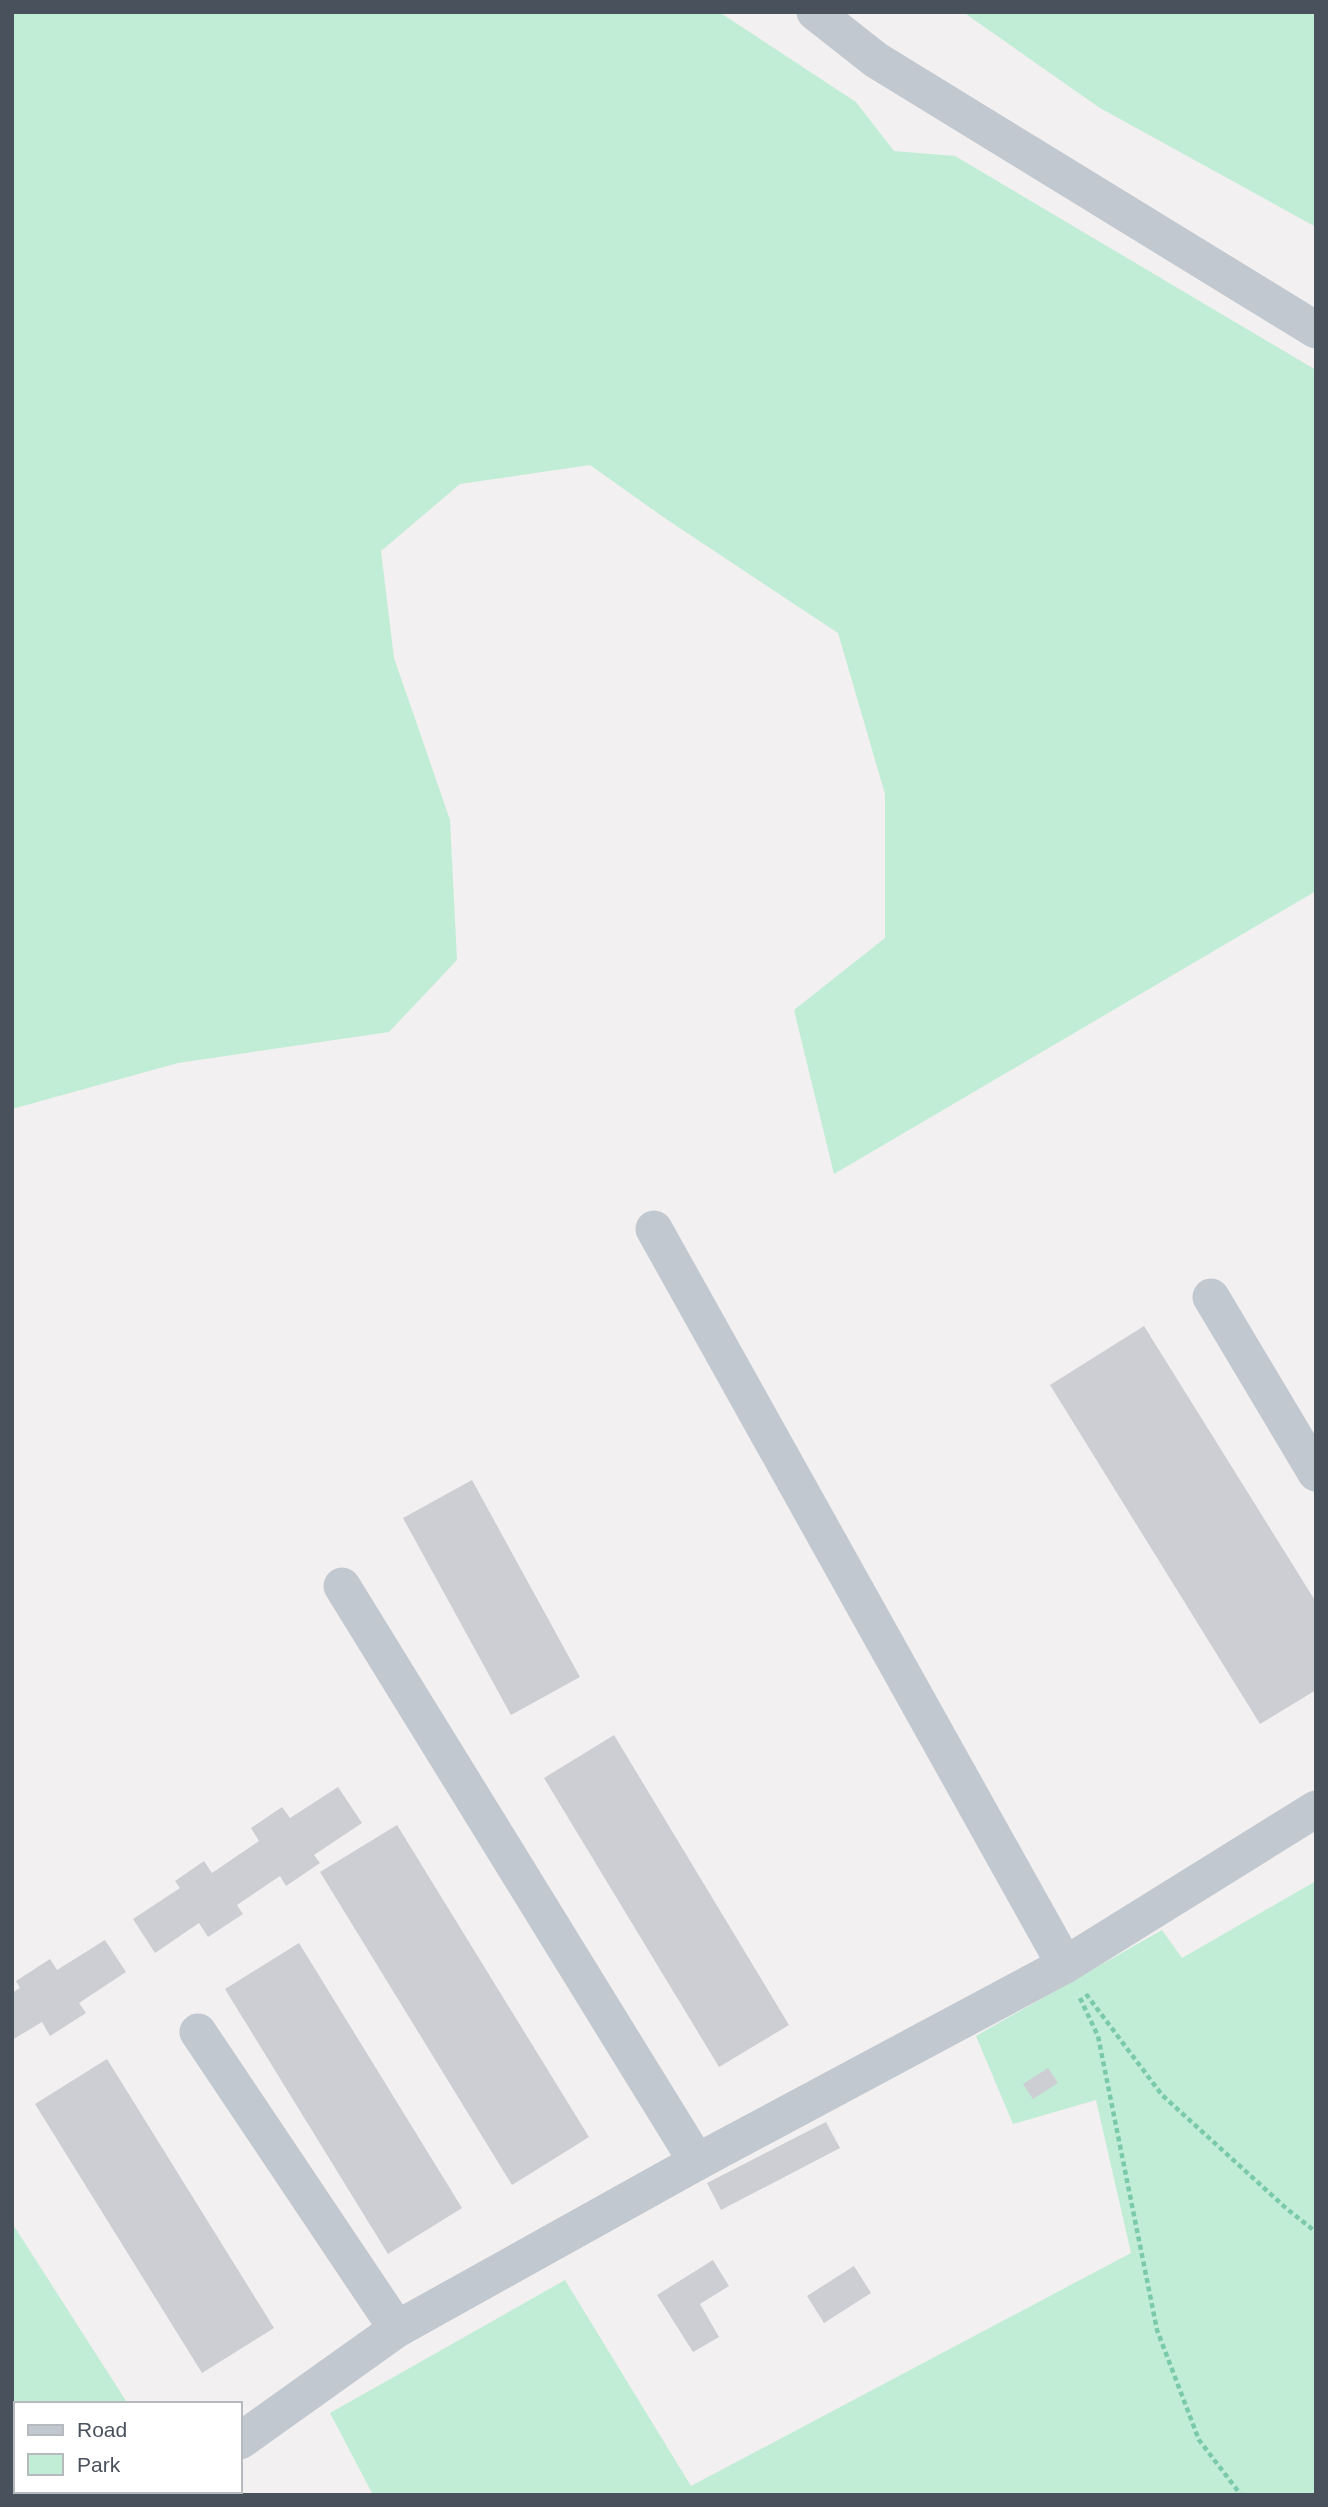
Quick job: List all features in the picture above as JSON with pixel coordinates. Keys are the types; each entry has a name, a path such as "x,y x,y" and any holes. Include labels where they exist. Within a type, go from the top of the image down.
{"street":[{"path":"815,12 876,60 1316,330"},
{"path":"654,1228 1065,1965"},
{"path":"1211,1297 1316,1473"},
{"path":"342,1586 697,2162"},
{"path":"242,2440 397,2329 697,2162 1065,1965 1316,1809"},
{"path":"198,2032 397,2329"}],"path":[{"path":"1065,1965 1162,2095 1316,2232"},
{"path":"1065,1965 1098,2036 1157,2330 1199,2440 1241,2495"}],"green space":[{"path":"12,12 719,12 856,102 894,151 955,156 1316,370 1316,891 834,1174 794,1010 885,938 885,794 838,633 590,465 460,484 381,551 394,658 450,820 457,960 389,1032 178,1063 12,1109"},
{"path":"963,12 1316,12 1316,227 1100,108"},
{"path":"1316,1881 1316,2495 373,2495 330,2413 565,2280 691,2486 1131,2253 1096,2100 1013,2124 976,2036 1162,1930 1182,1958"},
{"path":"12,2223 127,2402 14,2402 14,2493 175,2495 12,2495"}],"building":[{"path":"1144,1326 1316,1602 1316,1690 1260,1724 1050,1385"},
{"path":"472,1480 580,1677 511,1715 403,1518"},
{"path":"614,1735 789,2025 719,2067 544,1778"},
{"path":"338,1787 362,1823 314,1855 320,1863 286,1886 280,1876 237,1905 243,1914 208,1937 199,1923 155,1953 133,1919 180,1888 175,1881 204,1861 212,1873 259,1841 251,1828 282,1807 290,1818"},
{"path":"397,1825 589,2137 512,2185 320,1872"},
{"path":"105,1940 126,1972 79,2003 86,2013 50,2036 42,2022 12,2040 12,1993 20,1988 16,1981 50,1959 57,1970"},
{"path":"299,1943 462,2208 388,2254 225,1989"},
{"path":"107,2059 274,2328 202,2373 35,2104"},
{"path":"1048,2068 1058,2083 1033,2099 1023,2084"},
{"path":"826,2122 840,2148 721,2210 707,2183"},
{"path":"713,2260 729,2286 700,2304 719,2337 693,2352 657,2295"},
{"path":"854,2266 871,2293 824,2323 807,2296"}]}
